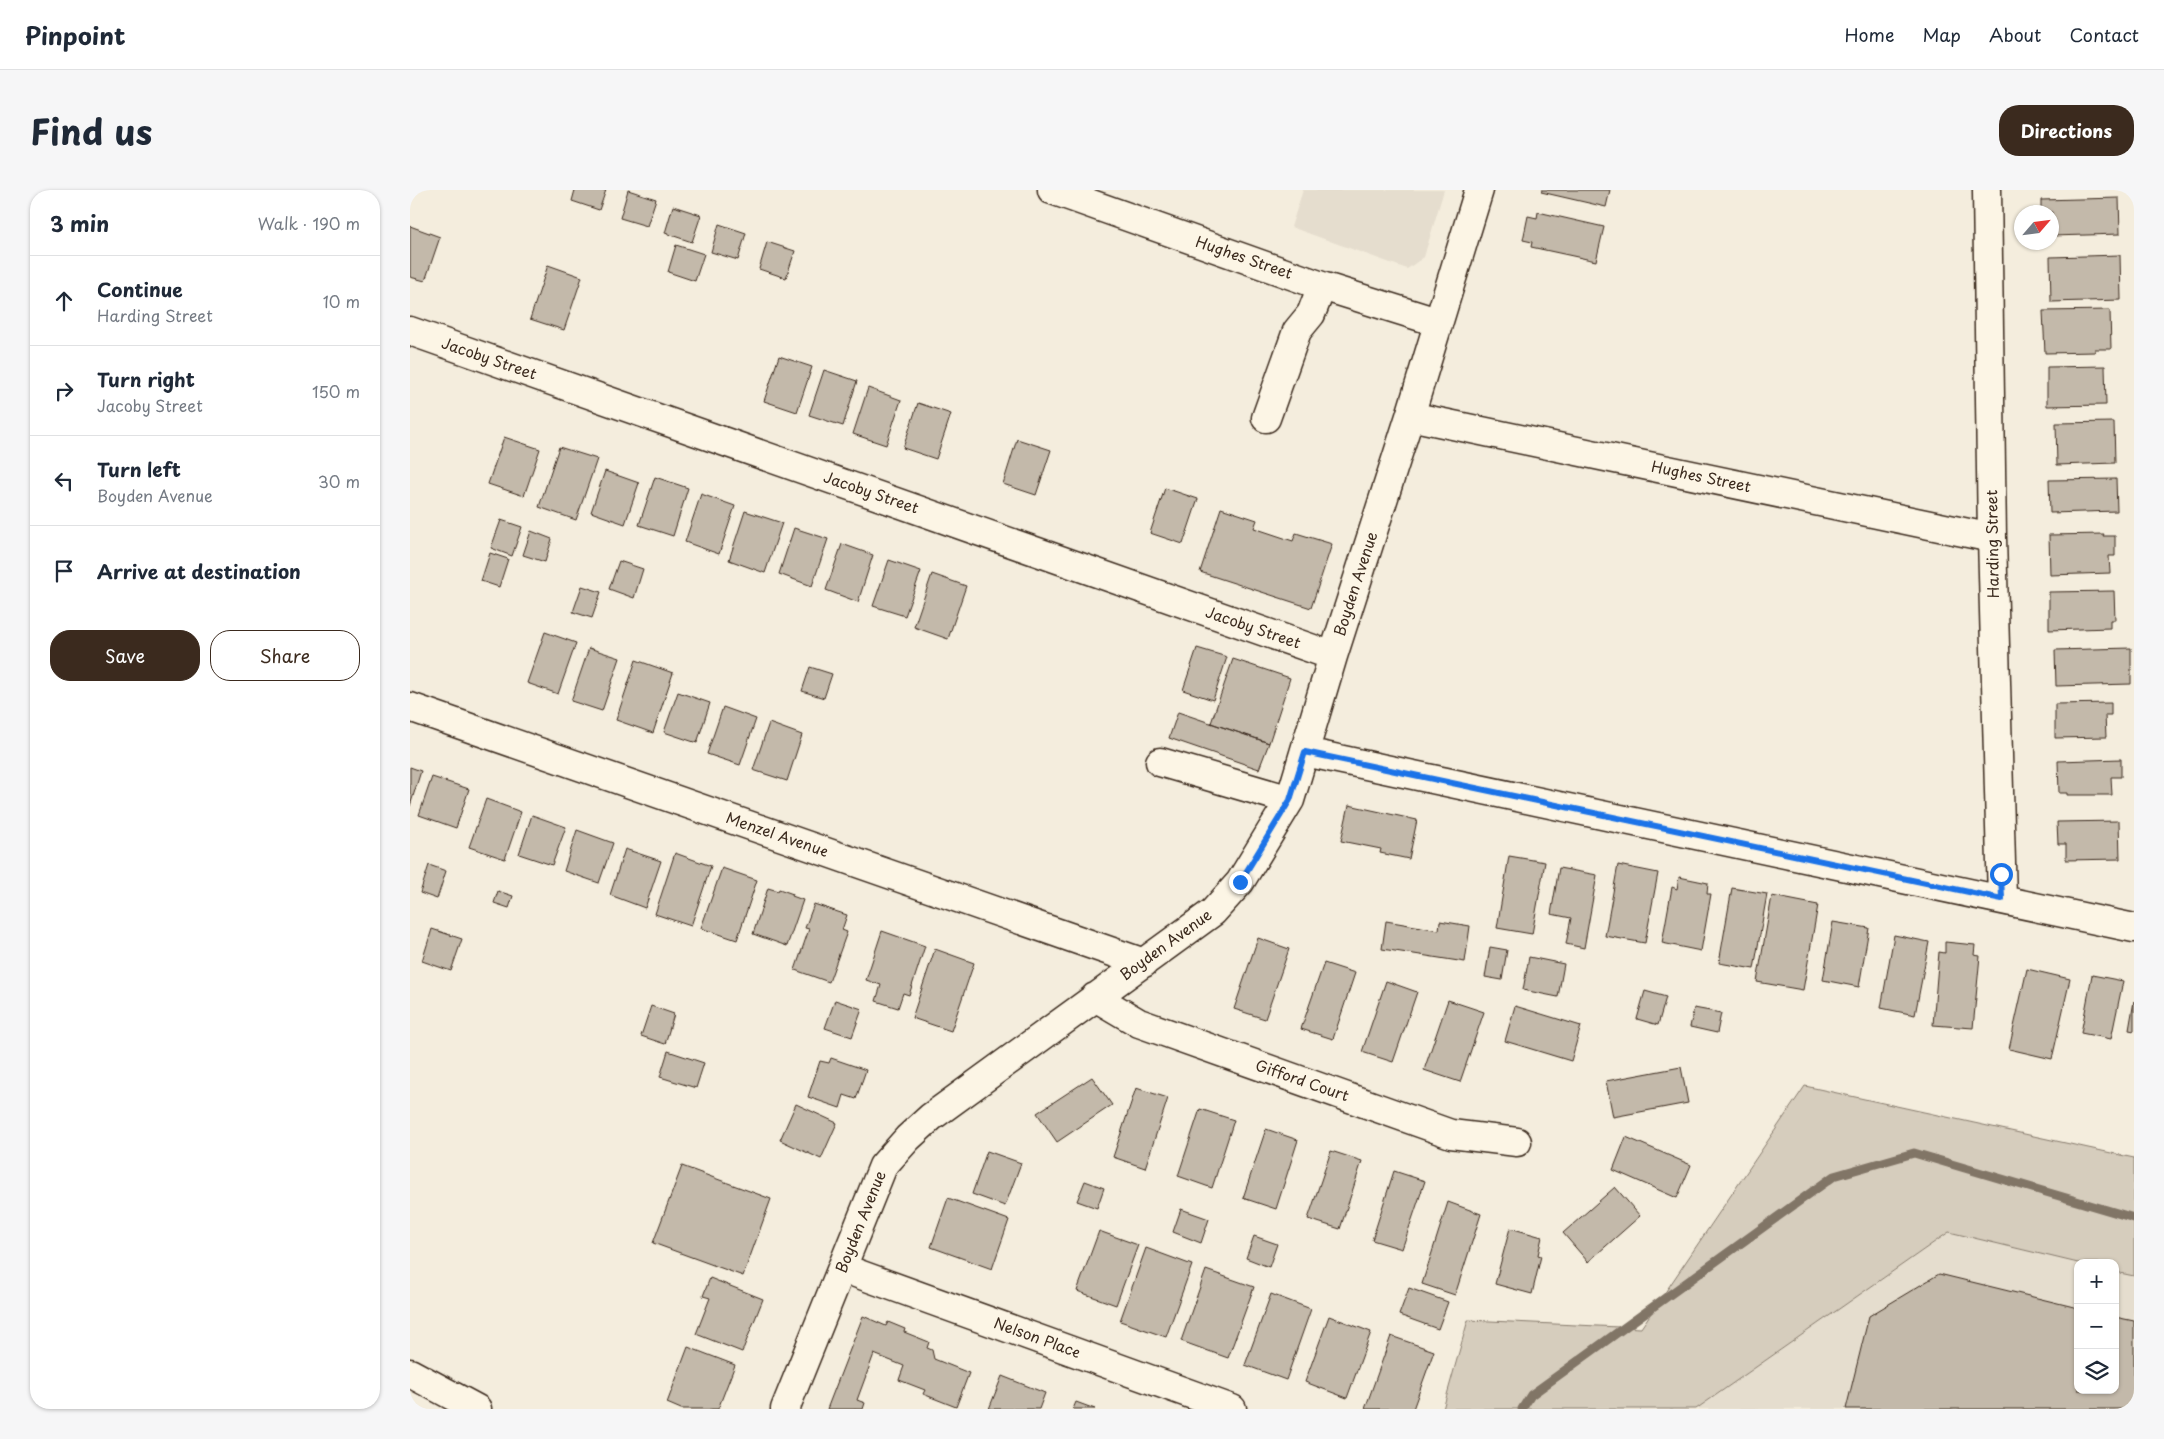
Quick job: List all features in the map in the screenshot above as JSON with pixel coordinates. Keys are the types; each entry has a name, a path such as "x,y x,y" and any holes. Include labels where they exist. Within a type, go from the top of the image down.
{"street":[{"name":"Hughes Street","path":"1052,190 1322,286 1437,322"},
{"name":"Boyden Avenue","path":"785,1409 883,1166 908,1138 931,1118 1213,912 1240,882 1290,800 1333,656 1410,416 1437,322 1479,190"},
{"name":"Harding Street","path":"1987,190 1992,538 2002,899"},
{"path":"1266,418 1297,330 1311,314 1322,286"},
{"name":"Jacoby Street","path":"410,331 1333,656"},
{"name":"Hughes Street","path":"1410,416 1992,538"},
{"name":"Menzel Avenue","path":"410,707 1144,962"},
{"path":"1305,752 2134,928"},
{"path":"1160,762 1290,800"},
{"name":"Gifford Court","path":"1095,997 1139,1023 1451,1134 1517,1142"},
{"name":"Nelson Place","path":"842,1268 1232,1409"},
{"path":"410,1373 477,1409"}],"shaded area":[{"path":"1303,190 1444,190 1424,257 1407,269 1291,227"},
{"path":"1805,1086 2134,1158 2134,1276 2119,1273 2119,1259 2074,1259 2074,1262 1949,1232 1696,1409 1443,1409 1468,1320 1641,1328"},
{"path":"1949,1232 2074,1262 2074,1394 2119,1394 2119,1273 2134,1276 2134,1409 1696,1409"}],"building":[{"path":"575,190 606,190 599,210 572,201"},
{"path":"628,190 656,199 647,226 620,218"},
{"path":"1542,190 1610,190 1606,207 1541,192"},
{"path":"2119,198 2120,234 2059,236 2059,205 2041,205 2041,200"},
{"path":"673,206 701,215 692,242 665,233"},
{"path":"1538,212 1604,227 1596,261 1531,247 1532,242 1523,240 1528,216 1537,218"},
{"path":"719,224 746,233 738,260 711,252"},
{"path":"410,226 440,237 425,281 410,277"},
{"path":"767,242 795,251 786,278 759,269"},
{"path":"676,245 704,254 695,281 668,272"},
{"path":"2120,255 2121,300 2051,302 2050,257"},
{"path":"548,265 582,277 564,330 530,319"},
{"path":"2110,310 2111,349 2095,349 2095,352 2045,353 2043,311"},
{"path":"779,356 812,367 797,412 764,401"},
{"path":"2105,366 2106,405 2047,406 2047,367"},
{"path":"824,370 857,381 843,426 809,415"},
{"path":"868,388 901,400 886,445 853,434"},
{"path":"918,403 951,414 936,459 903,448"},
{"path":"2114,422 2115,463 2057,465 2056,423"},
{"path":"504,437 540,449 524,496 488,484"},
{"path":"1017,439 1051,450 1036,495 1003,484"},
{"path":"559,447 597,459 576,520 539,507"},
{"path":"605,471 639,483 625,524 591,512"},
{"path":"655,477 688,488 673,536 639,525"},
{"path":"2116,479 2117,511 2050,513 2049,480"},
{"path":"1165,488 1198,499 1183,544 1150,533"},
{"path":"701,494 735,506 719,554 685,542"},
{"path":"1221,508 1257,520 1254,528 1293,541 1296,533 1332,544 1311,608 1200,572"},
{"path":"745,511 782,523 765,573 729,560"},
{"path":"501,520 522,527 512,556 491,548"},
{"path":"794,528 828,539 812,586 779,574"},
{"path":"531,531 552,539 545,562 523,555"},
{"path":"2104,534 2103,536 2115,536 2115,556 2109,556 2110,573 2050,575 2049,535"},
{"path":"842,544 873,555 858,602 826,590"},
{"path":"490,553 508,559 499,587 481,581"},
{"path":"889,560 921,571 905,616 873,606"},
{"path":"619,561 643,569 634,598 609,589"},
{"path":"932,574 966,586 948,639 914,627"},
{"path":"582,586 601,592 592,618 573,612"},
{"path":"2114,591 2115,620 2110,620 2110,628 2049,630 2049,592"},
{"path":"545,632 576,643 558,694 527,683"},
{"path":"589,648 620,658 602,711 571,701"},
{"path":"1197,648 1227,657 1213,700 1183,690"},
{"path":"2131,648 2131,684 2056,686 2055,650"},
{"path":"1233,659 1290,678 1269,743 1211,723"},
{"path":"636,660 673,673 653,733 616,720"},
{"path":"810,667 832,674 824,698 802,691"},
{"path":"678,692 710,703 697,743 664,732"},
{"path":"2111,703 2111,715 2105,715 2106,737 2055,738 2055,704"},
{"path":"723,707 756,719 740,765 707,754"},
{"path":"1178,712 1269,743 1259,769 1169,738"},
{"path":"769,723 802,735 787,781 753,770"},
{"path":"2121,759 2121,777 2111,777 2112,795 2067,795 2067,793 2059,793 2058,761"},
{"path":"410,767 421,771 410,806"},
{"path":"432,777 469,789 456,828 419,815"},
{"path":"486,799 521,812 505,859 469,847"},
{"path":"1349,805 1417,820 1409,859 1380,853 1381,849 1341,841"},
{"path":"532,815 566,827 552,865 519,854"},
{"path":"2119,821 2120,859 2066,860 2066,844 2058,844 2057,822"},
{"path":"577,830 613,843 599,883 564,871"},
{"path":"625,849 661,861 645,908 610,895"},
{"path":"675,853 711,866 691,926 655,914"},
{"path":"1509,856 1545,862 1532,934 1497,928"},
{"path":"429,865 446,871 437,899 420,893"},
{"path":"1618,865 1658,873 1645,943 1605,936"},
{"path":"722,868 757,880 737,940 701,928"},
{"path":"1559,868 1597,875 1584,948 1566,944 1571,918 1551,914"},
{"path":"1679,877 1708,883 1707,894 1711,894 1701,951 1662,943 1672,887 1677,889"},
{"path":"768,888 778,891 779,889 803,900 787,946 753,934"},
{"path":"1732,888 1767,894 1754,969 1719,963"},
{"path":"498,891 513,896 509,908 494,903"},
{"path":"1772,896 1818,905 1803,990 1757,982"},
{"path":"814,904 847,915 842,930 847,932 829,982 795,970 809,929 805,928"},
{"path":"1386,921 1439,930 1440,921 1470,926 1465,962 1382,949"},
{"path":"1833,922 1869,928 1859,987 1823,980"},
{"path":"432,929 462,939 451,971 422,961"},
{"path":"882,931 925,946 909,995 903,993 898,1008 876,1001 881,985 866,980"},
{"path":"1894,935 1929,942 1915,1015 1881,1008"},
{"path":"1258,938 1289,949 1265,1019 1234,1009"},
{"path":"1945,942 1975,945 1974,955 1980,956 1973,1028 1933,1025 1939,952 1945,953"},
{"path":"1490,947 1507,950 1502,980 1485,977"},
{"path":"935,949 974,963 951,1031 912,1018"},
{"path":"1529,957 1564,964 1558,997 1523,990"},
{"path":"1324,963 1355,973 1333,1039 1301,1029"},
{"path":"2027,969 2070,979 2052,1059 2009,1049"},
{"path":"2092,975 2123,981 2111,1039 2081,1033"},
{"path":"1386,981 1417,992 1393,1062 1362,1052"},
{"path":"1645,991 1666,997 1658,1025 1637,1019"},
{"path":"835,1000 862,1009 852,1037 825,1028"},
{"path":"1448,1000 1484,1012 1460,1082 1424,1070"},
{"path":"2134,1001 2134,1031 2129,1030"},
{"path":"651,1006 674,1014 665,1044 641,1036"},
{"path":"1515,1006 1581,1026 1571,1061 1505,1041"},
{"path":"1694,1008 1721,1013 1717,1033 1690,1027"},
{"path":"668,1051 704,1063 696,1088 660,1077"},
{"path":"831,1058 866,1070 856,1099 844,1095 840,1108 808,1097 820,1061 829,1063"},
{"path":"1681,1067 1688,1103 1613,1117 1606,1081"},
{"path":"1092,1077 1112,1105 1057,1142 1037,1113"},
{"path":"1136,1088 1168,1098 1145,1168 1113,1157"},
{"path":"796,1104 837,1123 821,1159 780,1140"},
{"path":"1200,1109 1234,1120 1212,1188 1178,1176"},
{"path":"1266,1129 1298,1140 1276,1209 1243,1198"},
{"path":"1626,1137 1691,1165 1677,1198 1613,1170"},
{"path":"987,1151 1021,1163 1005,1206 972,1194"},
{"path":"1331,1151 1362,1161 1340,1229 1308,1219"},
{"path":"682,1166 771,1199 743,1276 653,1243"},
{"path":"1394,1171 1425,1181 1402,1249 1372,1240"},
{"path":"1085,1181 1104,1188 1097,1208 1077,1201"},
{"path":"1615,1187 1640,1216 1588,1262 1563,1233"},
{"path":"948,1198 1009,1220 992,1269 931,1247"},
{"path":"1448,1202 1481,1214 1455,1295 1422,1284"},
{"path":"1181,1209 1209,1219 1201,1243 1173,1232"},
{"path":"1510,1228 1542,1237 1538,1255 1541,1256 1532,1294 1495,1284"},
{"path":"1099,1231 1138,1245 1116,1305 1077,1291"},
{"path":"1254,1236 1277,1244 1269,1267 1246,1258"},
{"path":"1146,1248 1192,1265 1166,1337 1120,1321"},
{"path":"1206,1270 1254,1287 1228,1358 1181,1341"},
{"path":"1939,1274 2074,1307 2074,1394 2119,1394 2119,1318 2134,1321 2134,1409 1846,1409 1869,1316"},
{"path":"710,1278 763,1299 742,1352 696,1334 710,1298 703,1296"},
{"path":"1409,1288 1448,1302 1438,1329 1399,1315"},
{"path":"1271,1294 1311,1309 1286,1380 1245,1365"},
{"path":"863,1316 886,1326 888,1322 905,1329 904,1332 929,1342 927,1348 932,1350 934,1359 969,1373 956,1407 923,1394 925,1390 899,1380 904,1366 874,1354 857,1400 865,1403 863,1409 827,1409"},
{"path":"1329,1316 1371,1332 1347,1398 1305,1382"},
{"path":"1391,1336 1434,1351 1413,1409 1365,1409"},
{"path":"688,1347 735,1365 718,1409 681,1409 667,1403"},
{"path":"1002,1376 1045,1393 1039,1409 989,1409"},
{"path":"1076,1402 1095,1409 1073,1409"}],"waterway":[{"path":"1522,1409 1531,1395 1834,1176 1914,1153 2134,1218"}],"route":[{"path":"1240,882 1290,800 1305,752 2002,899 2001,874"}]}
